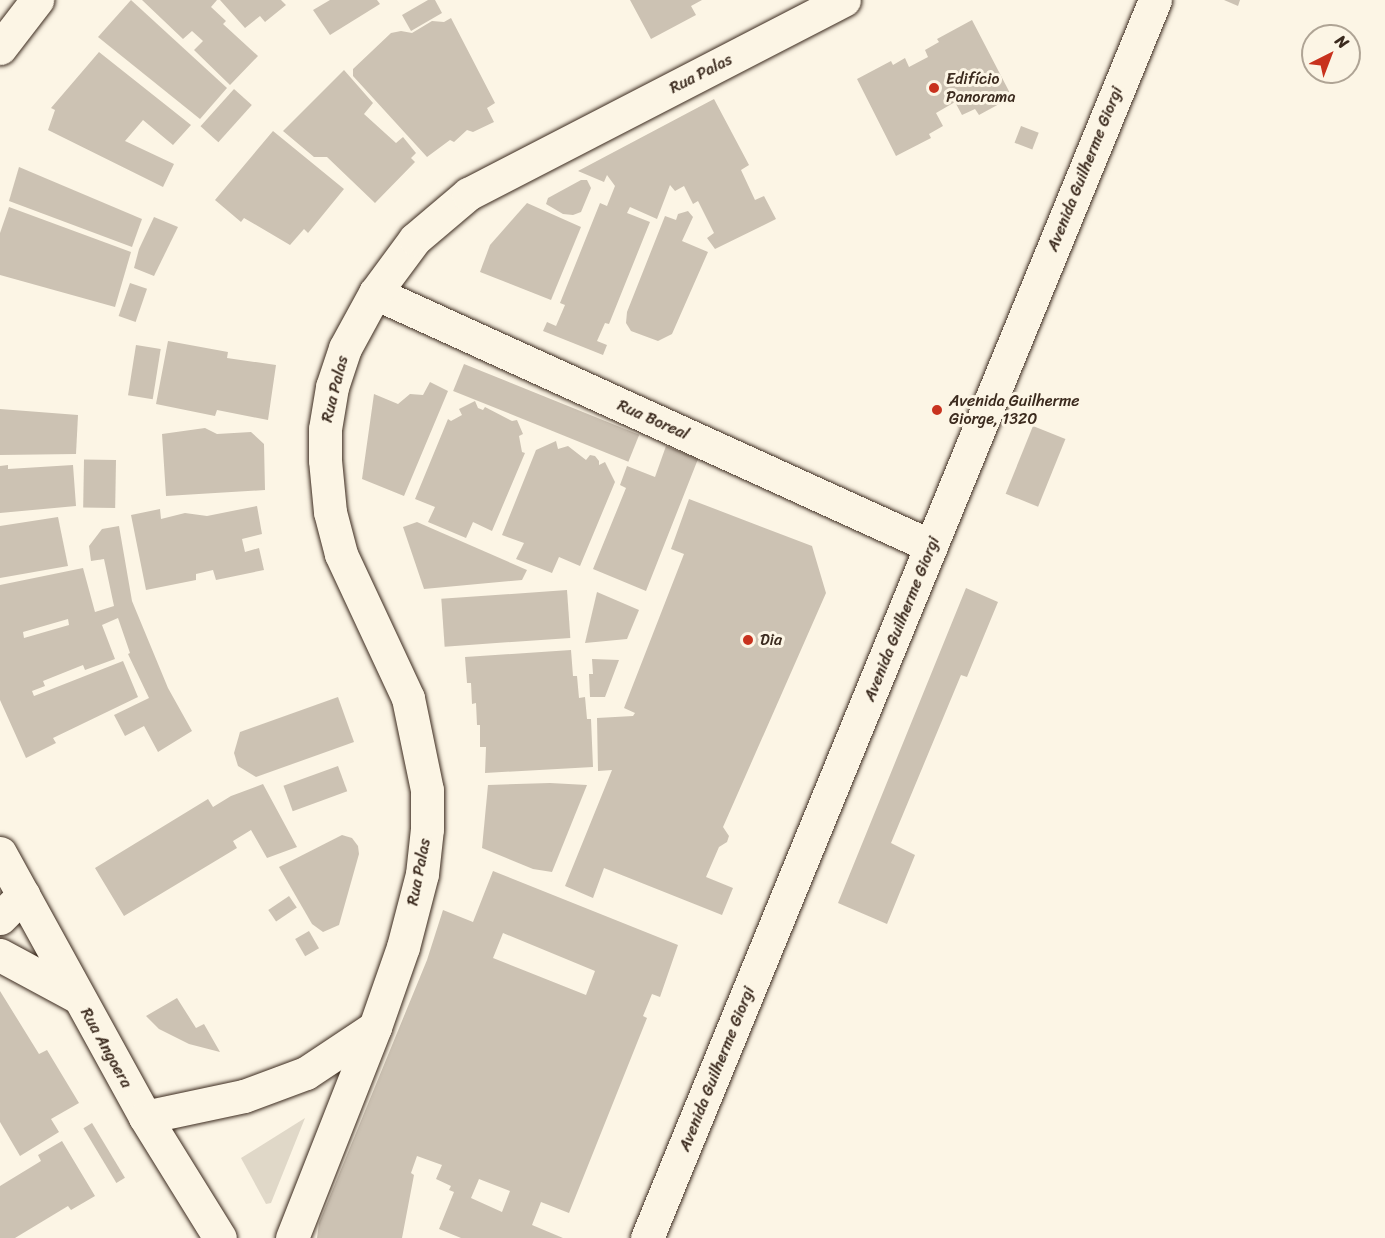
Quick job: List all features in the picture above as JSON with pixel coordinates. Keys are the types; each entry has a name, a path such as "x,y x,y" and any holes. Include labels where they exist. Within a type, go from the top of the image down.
{"street":[{"path":"0,48 37,0"},
{"name":"Rua Palas","path":"292,1238 375,1027 415,901 427,829 427,790 408,698 341,554 330,512 325,460 325,429 332,387 345,348 375,293 415,239 468,194 844,0"},
{"name":"Avenida Guilherme Giorgi","path":"647,1238 1155,0"},
{"name":"Rua Boreal","path":"375,293 932,546"},
{"name":"Rua Angoera","path":"0,853 145,1118 220,1238"},
{"path":"0,918 23,895"},
{"path":"0,955 78,997"},
{"path":"145,1118 244,1096 306,1073 375,1027"}],"shaded area":[{"path":"305,1118 271,1203 266,1204 241,1158"}],"building":[{"path":"131,0 227,88 200,119 98,37"},
{"path":"142,0 217,0 211,7 226,21 223,24 258,56 230,85 194,50 203,41 192,31 183,39"},
{"path":"220,0 281,0 286,5 265,22 260,16 245,28"},
{"path":"330,0 377,0 380,4 330,35 313,10"},
{"path":"428,0 435,0 442,13 411,31 402,15"},
{"path":"630,0 702,0 691,6 696,15 651,39"},
{"path":"1224,0 1240,0 1238,6"},
{"path":"451,18 495,103 487,108 494,122 473,132 467,130 454,142 450,140 427,157 353,76 353,69 391,33 401,31 412,33 432,21 444,22"},
{"name":"Edifício Panorama","path":"972,20 1012,97 979,115 975,109 962,115 955,102 936,113 943,126 929,134 931,138 896,156 857,79 891,61 893,65 905,58 909,67 928,57 925,50 939,42 937,39"},
{"path":"99,52 191,125 173,145 143,120 125,141 174,164 163,187 48,130 55,110 51,108"},
{"path":"344,70 373,103 364,114 396,143 403,137 416,153 411,158 415,162 375,203 327,157 314,157 283,131"},
{"path":"234,89 252,105 218,142 201,126"},
{"path":"714,99 749,165 741,170 755,200 764,196 776,219 715,249 707,238 714,233 698,201 693,204 684,186 675,191 670,185 657,219 630,207 627,213 650,222 609,324 605,323 597,341 607,345 603,355 543,331 547,322 556,326 565,305 560,303 600,203 607,206 615,186 607,175 604,182 578,171"},
{"path":"1021,126 1039,133 1032,150 1015,143"},
{"path":"273,131 344,189 308,233 304,229 290,245 244,218 241,222 215,200"},
{"path":"19,167 142,219 132,247 9,201"},
{"path":"581,180 587,180 591,188 581,212 573,215 563,214 546,204 548,198"},
{"path":"527,203 581,227 551,300 480,272 490,245"},
{"path":"9,207 131,252 115,307 0,275 0,233"},
{"path":"688,211 693,217 682,241 708,252 672,334 658,341 631,331 626,323 627,312 665,216 676,220 678,214"},
{"path":"154,217 178,227 154,276 134,268 139,249"},
{"path":"130,283 147,289 136,322 119,316"},
{"path":"168,341 228,352 227,358 276,365 268,420 217,410 215,416 156,404"},
{"path":"136,345 161,349 153,399 128,395"},
{"path":"464,364 639,435 628,462 453,391"},
{"path":"430,382 448,391 404,496 362,479 374,394 398,404 410,394 423,395"},
{"path":"475,401 478,408 483,410 485,407 512,421 517,420 523,434 519,436 522,452 525,453 492,531 473,522 466,538 428,522 435,507 415,499 448,419 451,421 462,415 459,409"},
{"path":"0,409 78,415 76,454 0,455"},
{"path":"1033,426 1065,439 1038,507 1006,494"},
{"path":"205,428 217,434 251,432 264,444 265,490 166,496 162,434"},
{"path":"556,441 558,449 568,446 586,460 590,455 595,456 599,465 605,462 615,482 580,566 559,557 552,573 516,559 524,543 502,535 536,450"},
{"path":"666,446 698,459 646,591 593,569 626,488 620,485 627,466 655,477"},
{"path":"84,459 116,460 115,508 83,507"},
{"path":"8,465 8,469 73,465 76,506 0,513 0,466"},
{"path":"689,499 812,546 826,593 723,827 729,836 727,842 719,847 706,877 733,888 722,915 604,868 593,898 565,886 612,770 598,771 597,718 633,716 635,713 624,708 684,554 671,549"},
{"path":"257,506 262,534 242,539 245,552 259,548 264,570 216,580 213,570 196,574 196,580 146,590 131,515 160,509 161,519 185,513 207,516"},
{"path":"58,517 68,566 0,578 0,526"},
{"path":"417,522 527,570 522,580 424,589 403,527"},
{"path":"119,526 132,601 168,688 192,731 158,752 144,726 125,736 114,715 149,698 128,654 130,653 118,618 102,625 115,659 85,670 83,665 43,681 45,686 32,691 34,696 123,661 138,697 53,738 56,743 26,758 0,700 0,585 83,568 95,612 114,606 104,559 91,561 89,546 102,529","holes":["68,619 69,625 24,638 23,632"]},
{"path":"966,588 998,602 967,677 961,675 891,843 915,855 887,924 838,903"},
{"path":"567,590 570,638 445,647 441,599"},
{"path":"597,592 639,610 627,639 585,643"},
{"path":"571,650 573,676 577,676 579,698 585,697 587,719 591,719 593,767 485,773 486,747 480,747 480,725 477,725 476,703 472,704 471,683 467,683 465,657"},
{"path":"592,659 619,660 605,697 590,697 589,674 593,674"},
{"path":"338,697 354,742 256,777 238,766 234,753 240,732"},
{"path":"338,766 347,791 293,811 283,786"},
{"path":"550,783 587,785 552,872 533,869 482,848 488,785"},
{"path":"263,784 297,847 267,858 251,830 233,841 237,848 124,916 95,868 208,799 213,807 231,796"},
{"path":"342,835 352,838 358,846 359,854 339,925 323,932 312,924 279,867"},
{"path":"493,871 678,945 660,997 652,994 643,1016 647,1018 569,1213 541,1202 532,1225 563,1238 461,1238 439,1229 454,1192 449,1190 451,1186 436,1179 442,1165 417,1156 411,1173 414,1175 402,1238 317,1238 319,1223 427,960 443,910 473,922","holes":["503,933 595,971 586,995 493,958","479,1179 510,1191 502,1212 471,1198"]},
{"path":"289,896 297,908 276,922 268,910"},
{"path":"309,931 319,948 305,956 295,939"},
{"path":"0,991 39,1054 47,1050 79,1103 51,1119 59,1132 20,1156 0,1122"},
{"path":"177,998 196,1028 204,1024 220,1052 189,1044 159,1029 146,1016"},
{"path":"92,1123 125,1178 116,1183 83,1128"},
{"path":"62,1141 95,1196 71,1210 68,1206 15,1238 0,1238 0,1186 41,1161 38,1155"}],"place":[{"name":"Edifício Panorama","path":"934,88"},
{"name":"Avenida Guilherme Giorge, 1320","path":"937,410"},
{"name":"Dia","path":"748,640"}]}
